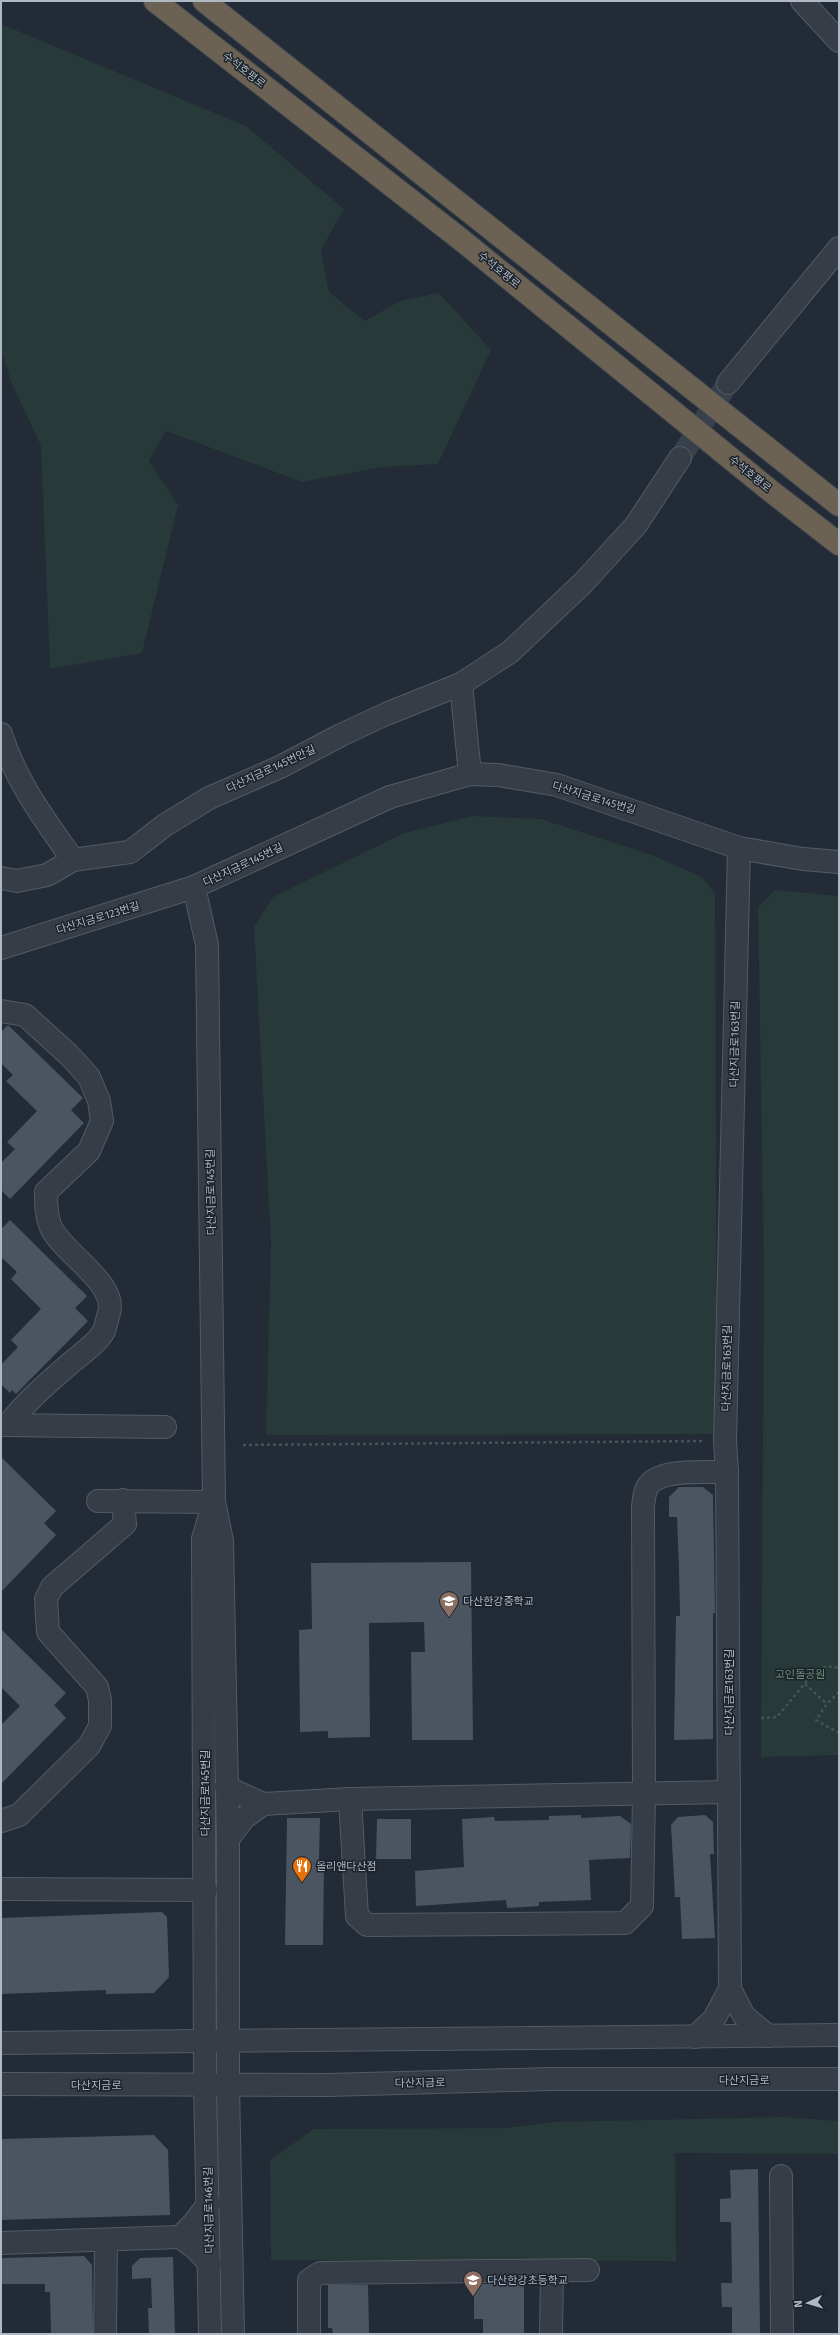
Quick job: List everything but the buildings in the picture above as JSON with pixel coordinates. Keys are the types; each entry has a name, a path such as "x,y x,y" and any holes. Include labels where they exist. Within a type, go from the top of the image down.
{"highway":[{"name":"수석호평로","path":"155,1 459,238 766,487 839,544"},
{"path":"204,1 839,505"}],"street":[{"path":"802,1 839,41"},
{"path":"728,383 839,248"},
{"name":"다산지금로145번안길","path":"1,878 17,881 47,874 73,860 130,852 166,825 209,798 280,767 341,735 386,714 461,684 510,652 583,583 636,525 680,458"},
{"path":"461,684 470,774"},
{"path":"1,734 8,757 30,800 73,860"},
{"name":"다산지금로145번길","path":"228,2085 228,1839 222,1541 214,1502 207,945 194,887 390,797 470,774 498,775 557,785 739,848"},
{"path":"739,848 803,859 839,862"},
{"name":"다산지금로163번길","path":"730,1989 727,1472 725,1441 739,848"},
{"name":"다산지금로123번길","path":"1,948 194,887"},
{"path":"1,1011 25,1015 69,1055 89,1077 99,1101 102,1121 89,1151 46,1192 45,1206 50,1226 60,1241 96,1276 106,1294 110,1310 103,1331 23,1405 5,1425"},
{"path":"5,1425 165,1427"},
{"path":"350,1799 357,1916 367,1925 626,1923 642,1906 644,1794 643,1506 647,1488 656,1477 667,1474 727,1472"},
{"path":"98,1502 123,1500 214,1502"},
{"path":"1,1820 19,1815 89,1746 100,1726 100,1700 97,1687 48,1632 46,1599 52,1587 125,1524 123,1500"},
{"name":"다산지금로145번길","path":"205,2085 206,1890 203,1539 214,1502"},
{"path":"226,1787 263,1804 350,1799 729,1792"},
{"path":"228,1839 244,1818 263,1804"},
{"path":"1,1889 206,1890"},
{"path":"730,1989 744,2016 768,2036"},
{"path":"695,2037 714,2019 730,1989"},
{"path":"1,2043 839,2035"},
{"name":"다산지금로","path":"1,2084 228,2085 551,2079 839,2079"},
{"name":"다산지금로146번길","path":"205,2085 209,2203 210,2334"},
{"name":"다산지금로146번길","path":"228,2085 233,2334"},
{"path":"781,2176 782,2334"},
{"path":"180,2237 194,2223 209,2203"},
{"path":"1,2243 106,2241 180,2237 196,2248 210,2264"},
{"path":"105,2334 106,2241"},
{"path":"309,2334 309,2280 320,2273 588,2270"},
{"path":"551,2334 552,2271"}],"path":[{"path":"243,1445 725,1441"},
{"path":"761,1718 777,1718 811,1676 826,1666 839,1668"},
{"path":"805,1684 827,1704"},
{"path":"839,1692 827,1704 816,1720 839,1733"}],"green space":[{"path":"1,24 246,126 344,209 321,250 329,292 365,321 400,301 439,293 491,350 438,464 382,467 302,482 166,431 149,461 178,505 142,653 50,669 41,446 12,384 1,351"},
{"path":"472,816 541,819 652,855 702,877 715,894 717,1428 713,1434 266,1435 271,1243 254,927 273,897 404,833"},
{"name":"고인돌공원","path":"775,890 839,896 839,1755 761,1757 764,1274 758,907"},
{"path":"783,2117 839,2121 839,2154 675,2153 676,2261 271,2260 270,2160 314,2129 505,2128 554,2122"}],"tunnel":[{"path":"680,458 728,383"}],"place":[{"name":"다산한강중학교","path":"449,1618"},
{"name":"올리앤다산점","path":"302,1883"},
{"name":"다산한강초등학교","path":"473,2297"}]}
